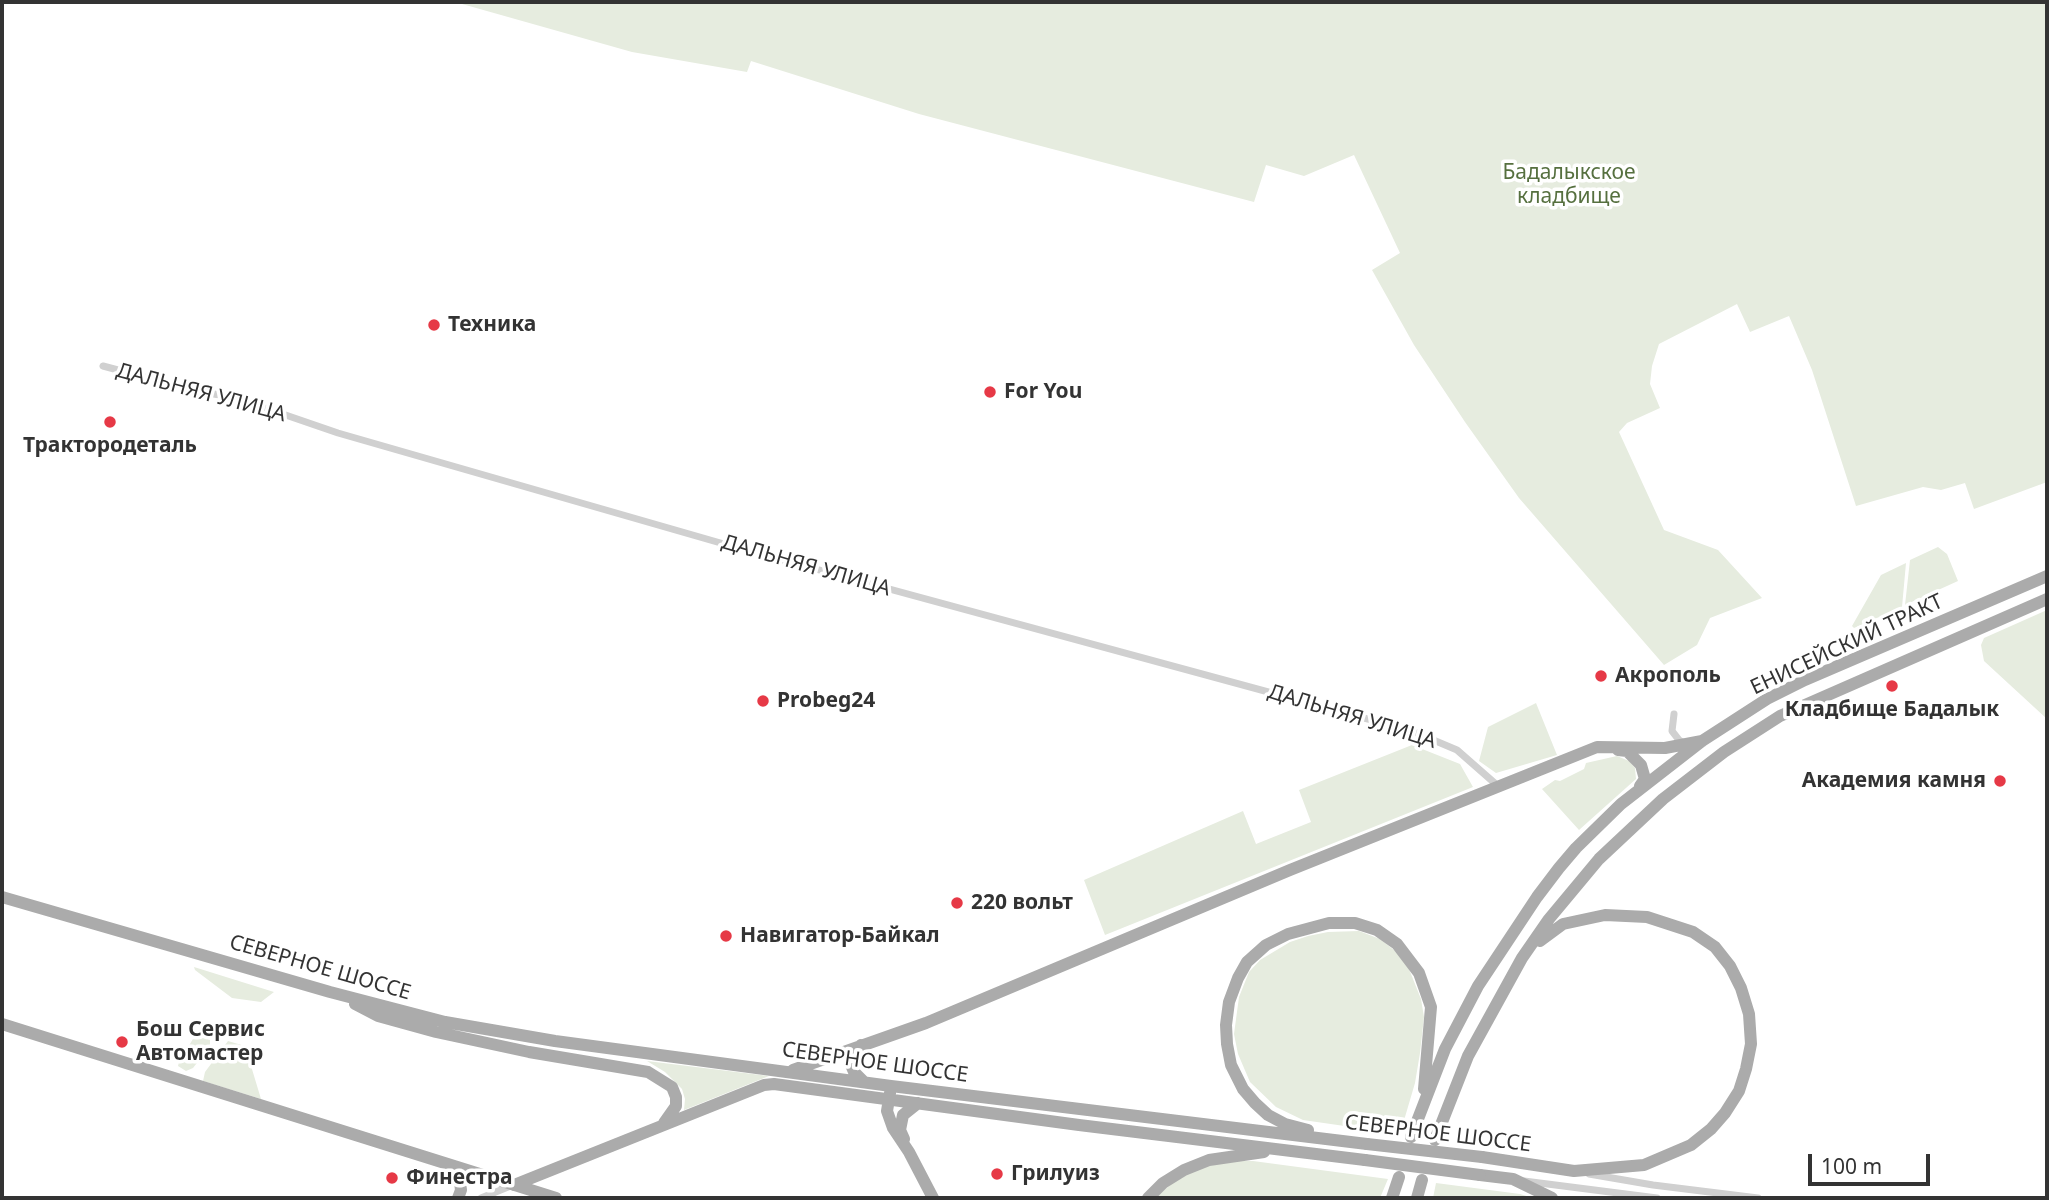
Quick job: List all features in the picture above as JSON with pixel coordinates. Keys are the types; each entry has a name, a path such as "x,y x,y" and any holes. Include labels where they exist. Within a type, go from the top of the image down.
{"main road":[{"name":"ЕНИСЕЙСКИЙ ТРАКТ","path":"1411,1137 1445,1049 1478,986 1537,897 1576,848 1637,790 1702,741 1767,699 2047,576"},
{"name":"ЕНИСЕЙСКИЙ ТРАКТ","path":"1435,1140 1468,1056 1522,958 1549,919 1599,859 1663,799 1754,731 1812,701 2047,599"},
{"path":"1846,663 1854,683"},
{"path":"790,1071 926,1023 1117,942 1597,747 1651,749 1702,741"},
{"path":"1597,747 1627,751 1635,757 1646,779 1637,790"},
{"name":"СЕВЕРНОЕ ШОССЕ","path":"2,897 330,992 445,1022 531,1037 891,1086 1482,1157 1574,1171"},
{"path":"1522,958 1548,933 1563,924 1605,915 1647,917 1693,932 1715,947 1730,966 1741,988 1749,1014 1751,1044 1739,1091 1726,1113 1710,1129 1691,1145 1644,1165 1574,1171"},
{"path":"1353,1142 1285,1124 1268,1115 1243,1089 1231,1065 1227,1044 1229,1002 1247,962 1266,945 1289,934 1329,923 1355,923 1377,930 1397,944 1419,973 1431,1007 1422,1105"},
{"path":"330,992 379,1016 436,1031 529,1052 648,1072 672,1087 676,1097 676,1106 662,1125"},
{"path":"2,1024 556,1198"},
{"path":"861,1045 851,1065 864,1082"},
{"name":"СЕВЕРНОЕ ШОССЕ","path":"514,1185 764,1085 774,1084 1513,1179"},
{"path":"891,1086 887,1111 893,1128 909,1152"},
{"path":"918,1103 903,1115 900,1130 931,1194"},
{"path":"1148,1198 1163,1183 1184,1170 1209,1160 1281,1150"},
{"path":"445,1161 459,1175 461,1190 458,1198"},
{"path":"1392,1198 1399,1177"},
{"path":"1513,1179 1552,1198"},
{"path":"1417,1198 1422,1180"}],"street":[{"name":"ДАЛЬНЯЯ УЛИЦА","path":"103,366 239,399 362,440 731,546 1412,731 1457,750 1499,786"},
{"path":"1674,714 1672,731 1679,740 1688,744"},
{"name":"СЕВЕРНОЕ ШОССЕ","path":"1574,1171 1653,1185 1758,1198"},
{"name":"СЕВЕРНОЕ ШОССЕ","path":"1513,1179 1657,1198"},
{"path":"481,1198 514,1185"}],"green space":[{"name":"Бадалыкское кладбище","path":"455,2 2047,2 2047,482 1974,509 1965,483 1941,490 1923,487 1856,506 1812,370 1789,316 1750,332 1737,304 1659,344 1650,384 1660,408 1627,423 1619,432 1664,530 1718,550 1762,598 1710,618 1697,645 1664,665 1519,498 1414,345 1372,270 1400,253 1354,155 1304,176 1266,165 1254,202 919,114 751,61 747,72 632,52"},
{"path":"1938,547 1947,554 1958,581 1905,605 1910,560"},
{"path":"1906,563 1902,607 1854,628 1852,626 1881,575"},
{"path":"2047,610 2047,719 1984,661 1981,645 1984,638"},
{"path":"1536,703 1557,755 1496,773 1479,761 1488,727"},
{"path":"1412,745 1460,764 1473,787 1105,935 1084,880 1243,811 1256,844 1311,822 1299,790"},
{"path":"1617,756 1629,761 1635,768 1636,779 1579,830 1542,789 1555,780 1560,781 1584,769 1586,763"},
{"path":"1359,931 1380,939 1399,954 1409,969 1421,999 1424,1017 1420,1053 1415,1083 1400,1134 1303,1120 1276,1107 1250,1082 1238,1054 1234,1034 1239,997 1249,972 1260,960 1290,942 1308,936"},
{"path":"194,967 274,992 261,1002 232,998"},
{"path":"196,1034 210,1040 210,1046 193,1068 186,1071 178,1066 179,1062"},
{"path":"228,1041 245,1046 261,1099 203,1081 205,1072"},
{"path":"647,1061 769,1076 684,1110 682,1089 665,1072"},
{"path":"1225,1161 1253,1161 1388,1179 1380,1198 1155,1198 1177,1179 1197,1169"},
{"path":"1436,1183 1520,1194 1533,1198 1433,1198"}],"place":[{"name":"Техника","path":"434,325"},
{"name":"For You","path":"990,392"},
{"name":"Трактородеталь","path":"110,422"},
{"name":"Акрополь","path":"1601,676"},
{"name":"Кладбище Бадалык","path":"1892,686"},
{"name":"Probeg24","path":"763,701"},
{"name":"Академия камня","path":"2000,781"},
{"name":"220 вольт","path":"957,903"},
{"name":"Навигатор-Байкал","path":"726,936"},
{"name":"Бош Сервис Автомастер","path":"122,1042"},
{"name":"Грилуиз","path":"997,1174"},
{"name":"Финестра","path":"392,1178"}]}
